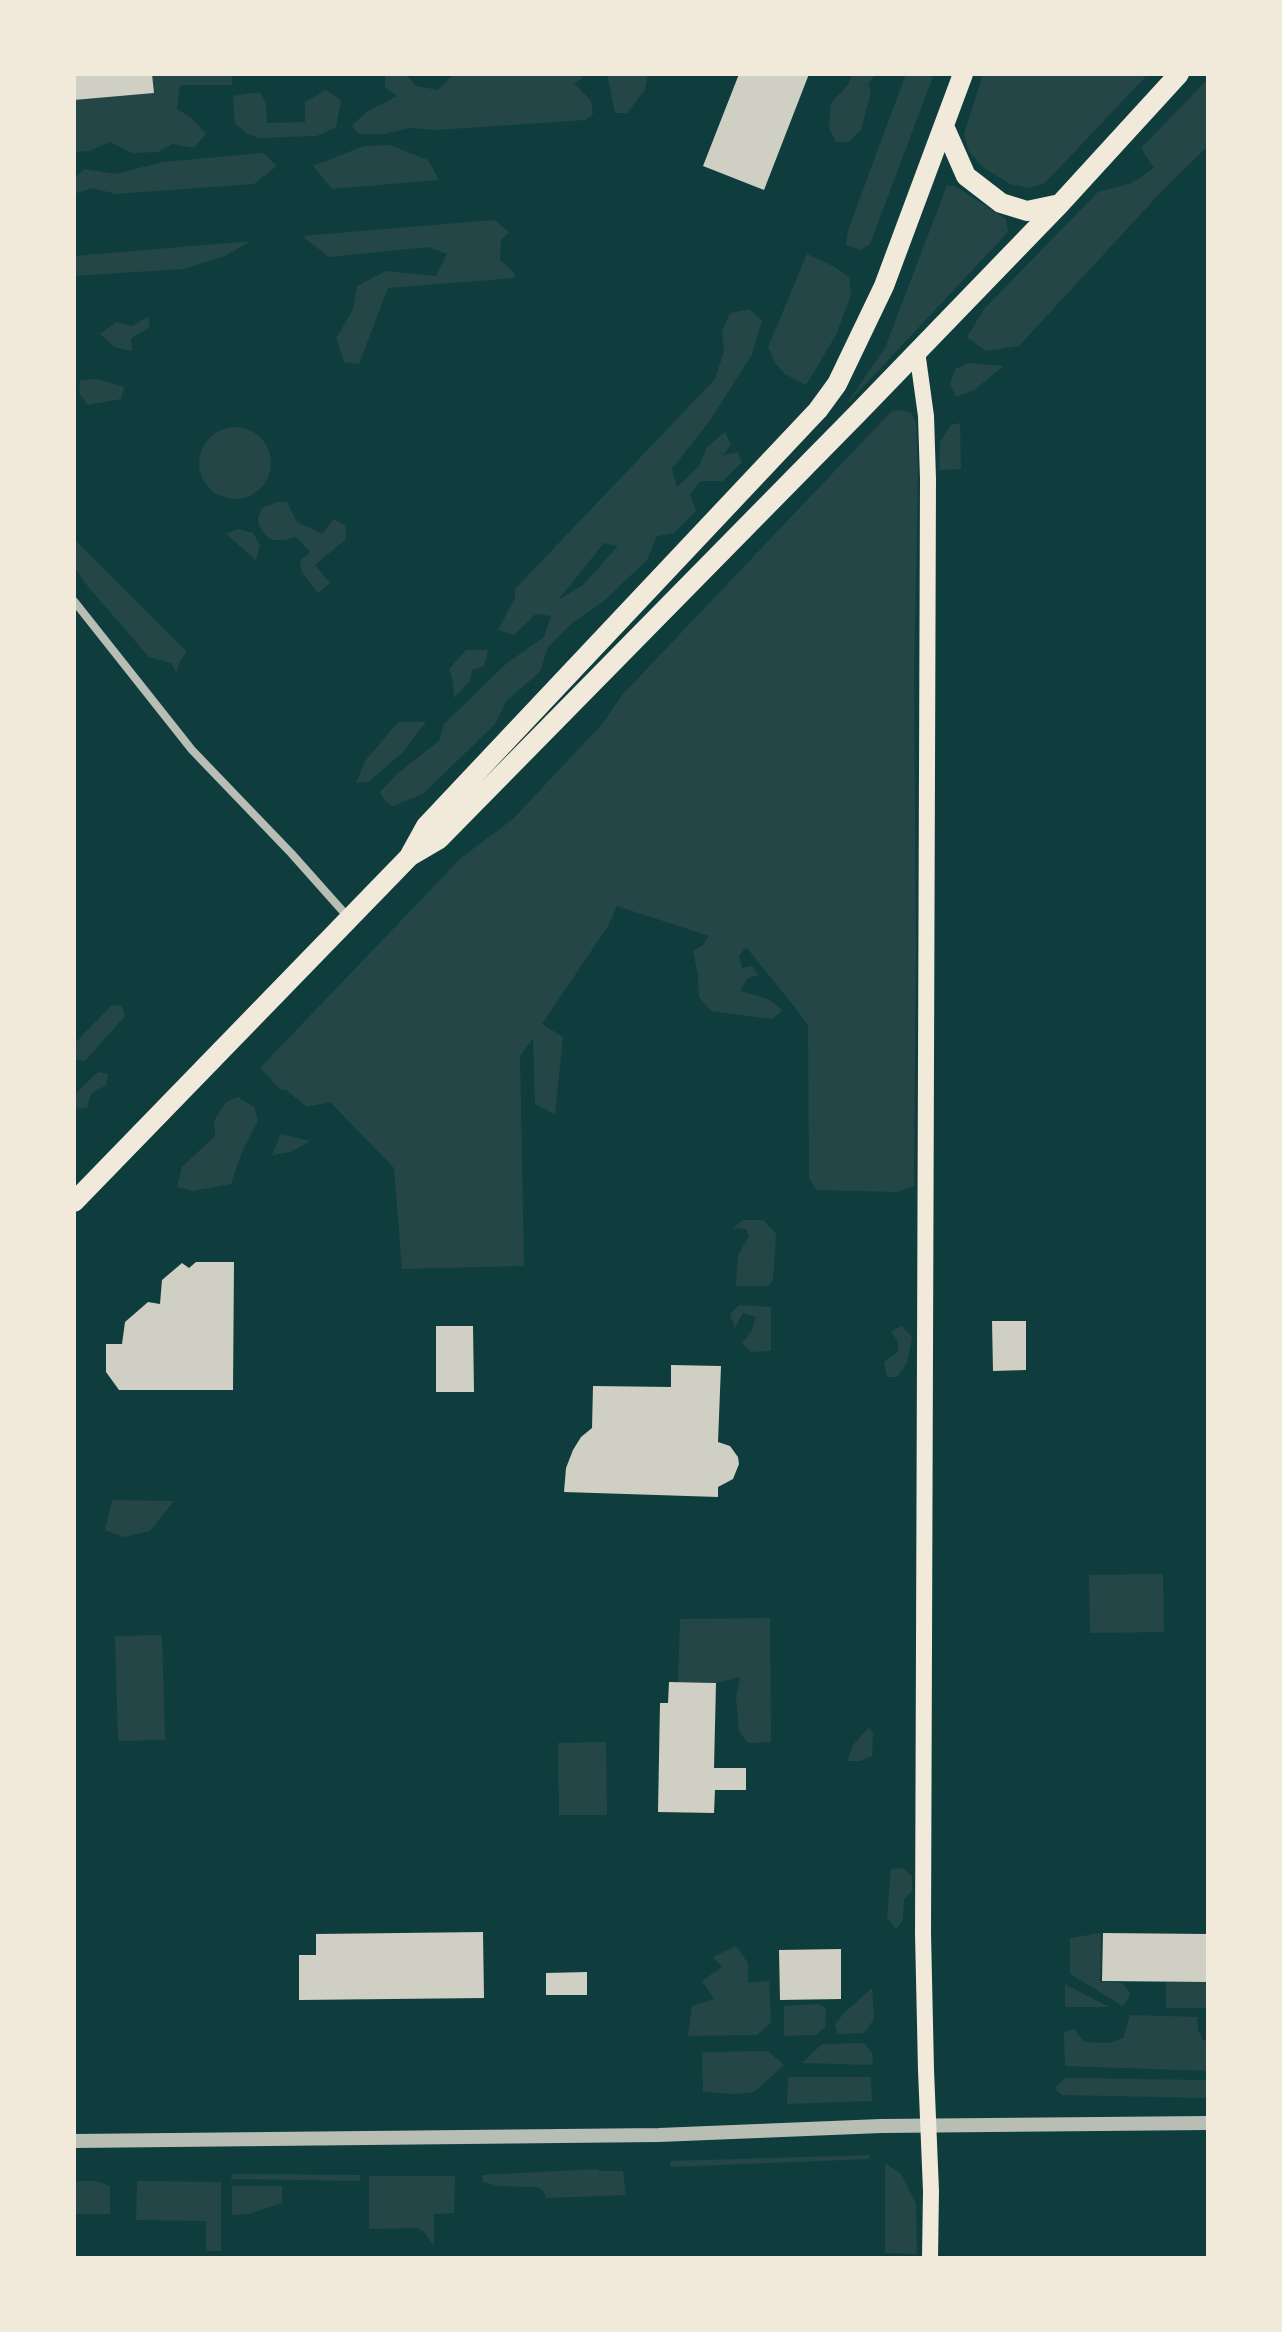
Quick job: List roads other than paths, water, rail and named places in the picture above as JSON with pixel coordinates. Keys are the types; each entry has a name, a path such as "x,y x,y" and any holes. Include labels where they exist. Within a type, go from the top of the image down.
{"main road":[{"path":"74,1202 351,919 410,856 426,826 818,410 837,384 871,314 963,74"},
{"path":"410,856 439,839 1060,204 1179,74"},
{"path":"944,126 966,176 1001,203 1027,211 1060,204"},
{"path":"917,351 926,416 928,479 923,1933 931,2191 930,2258"}],"street":[{"path":"74,601 192,750 351,919"},
{"path":"74,2141 659,2135 928,2125 1208,2123"}]}
